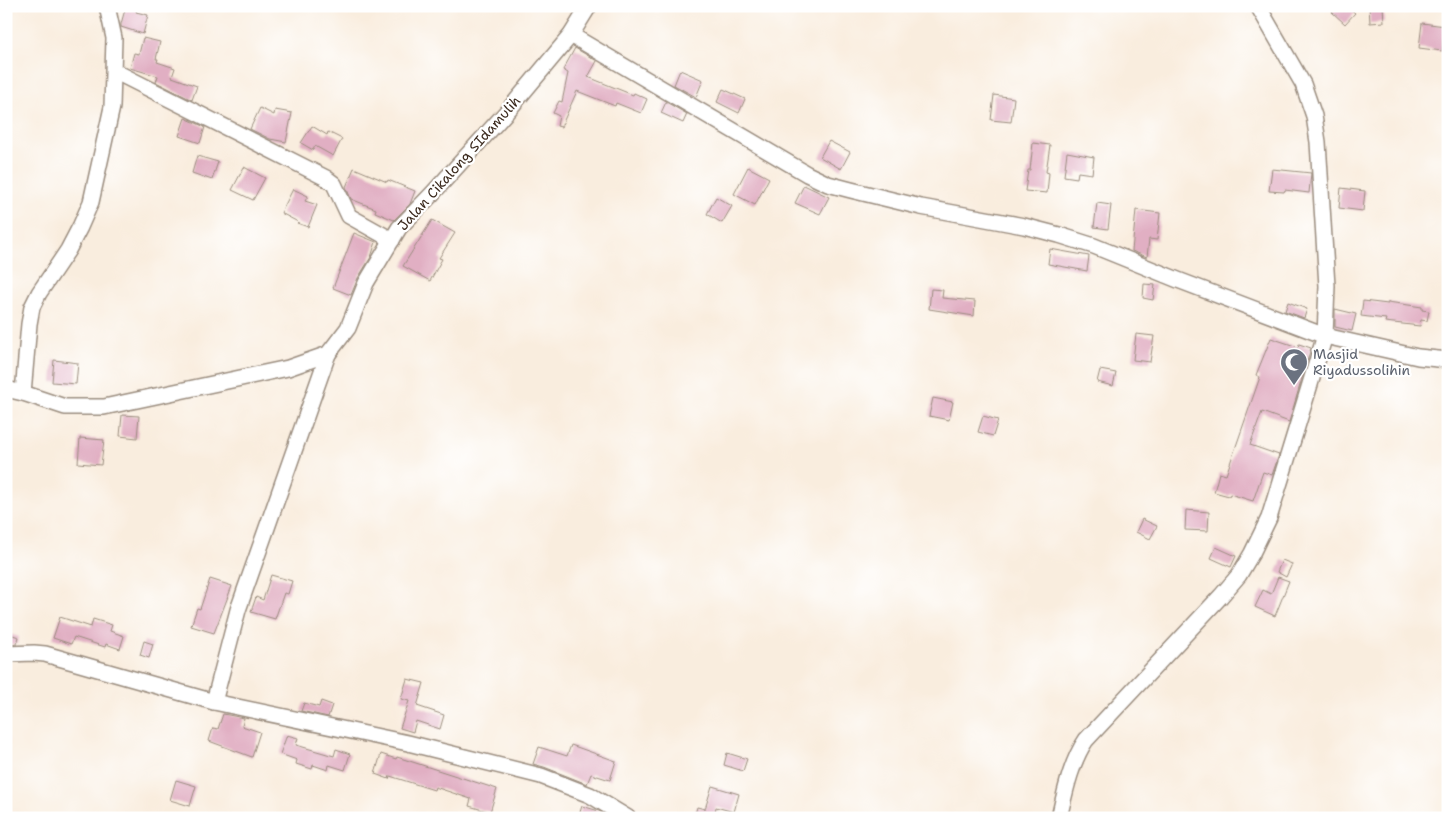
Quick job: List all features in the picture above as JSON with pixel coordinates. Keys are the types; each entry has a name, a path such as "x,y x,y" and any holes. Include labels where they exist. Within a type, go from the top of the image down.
{"street":[{"path":"23,393 32,307 38,293 68,250 91,202 112,107 114,38 107,6"},
{"name":"Jalan Cikalong SIdamulih","path":"328,354 348,328 366,283 399,228 510,107 571,34 588,6"},
{"path":"1059,818 1063,798 1079,751 1086,740 1221,596 1239,575 1252,553 1270,518 1325,336 1327,286 1318,142 1314,116 1304,84 1258,6"},
{"path":"571,34 807,174 828,184 921,207 1059,234 1325,336 1418,357 1448,360"},
{"path":"114,71 326,178 334,184 349,216 392,240"},
{"path":"6,389 65,408 104,407 288,368 328,354"},
{"path":"214,702 238,610 328,354"},
{"path":"6,654 45,654 214,702 408,743 541,776 590,795 628,818"}],"building":[{"path":"126,6 138,6 136,12 148,15 143,34 121,27"},
{"path":"1337,6 1347,6 1355,13 1345,24 1332,12"},
{"path":"1369,6 1383,6 1384,22 1370,23"},
{"path":"1422,23 1445,26 1442,51 1419,48"},
{"path":"143,38 160,42 157,62 175,68 172,77 197,86 192,100 156,82 158,76 130,68 134,53 139,54"},
{"path":"575,48 597,61 588,77 647,99 641,113 616,103 615,106 577,91 561,127 557,126 559,116 553,113 559,101 562,102 568,73 563,70"},
{"path":"680,70 703,80 696,97 674,85"},
{"path":"723,89 745,99 739,113 717,102"},
{"path":"994,95 1014,98 1011,122 991,120"},
{"path":"666,102 687,114 683,123 661,113"},
{"path":"260,108 274,115 275,110 292,113 286,142 270,139 250,129"},
{"path":"185,118 205,127 200,143 179,136"},
{"path":"312,126 327,135 328,132 342,139 333,156 315,146 313,150 301,143"},
{"path":"829,141 850,152 841,169 820,157"},
{"path":"1033,143 1050,145 1046,172 1049,173 1047,193 1025,191"},
{"path":"1067,152 1094,157 1092,174 1078,172 1077,178 1064,176"},
{"path":"197,156 218,162 212,180 192,173"},
{"path":"244,167 265,178 253,200 232,190"},
{"path":"748,167 769,178 755,205 734,194"},
{"path":"354,168 415,191 410,204 394,220 375,212 376,209 351,199 346,187"},
{"path":"1272,169 1311,173 1309,193 1285,190 1284,192 1269,191"},
{"path":"804,185 829,197 820,214 795,203"},
{"path":"1341,188 1365,191 1363,211 1339,208"},
{"path":"293,189 308,196 305,201 317,205 308,227 297,223 281,213"},
{"path":"716,197 732,206 722,223 707,214"},
{"path":"1097,203 1111,205 1108,229 1094,227"},
{"path":"1136,210 1160,213 1157,240 1149,239 1147,257 1132,251"},
{"path":"432,220 455,233 439,258 442,259 430,281 403,266"},
{"path":"354,233 376,242 371,257 358,278 351,295 333,288"},
{"path":"1050,249 1089,256 1087,271 1048,264"},
{"path":"1144,284 1155,285 1153,300 1143,298"},
{"path":"931,289 943,290 942,298 975,301 974,316 929,309"},
{"path":"1363,301 1388,304 1388,302 1422,307 1422,310 1429,311 1427,321 1421,320 1420,326 1385,322 1386,319 1361,316"},
{"path":"1288,302 1307,309 1304,318 1285,311"},
{"path":"1335,309 1356,314 1352,331 1335,327"},
{"path":"1136,334 1154,336 1150,362 1133,360"},
{"path":"1271,338 1298,347 1299,344 1311,348 1289,422 1262,412 1250,445 1279,455 1272,475 1263,472 1253,501 1230,494 1229,496 1214,492 1219,473 1226,475 1260,377 1256,375"},
{"path":"54,360 78,363 76,384 52,382"},
{"path":"1100,370 1116,373 1113,386 1097,382"},
{"path":"933,398 953,402 949,420 929,416"},
{"path":"122,415 139,416 137,438 120,436"},
{"path":"983,416 998,420 993,436 978,432"},
{"path":"80,438 104,440 101,465 78,463"},
{"path":"1186,510 1209,512 1208,531 1185,530"},
{"path":"1142,519 1157,526 1150,539 1136,532"},
{"path":"1216,547 1236,556 1231,567 1211,558"},
{"path":"1282,560 1292,564 1286,577 1277,572"},
{"path":"271,575 292,581 288,594 284,593 275,619 251,612 256,597 263,600"},
{"path":"1278,577 1289,581 1275,616 1255,607 1263,590 1271,594"},
{"path":"210,579 232,586 214,633 191,626 197,608 200,609"},
{"path":"60,617 91,627 93,619 112,625 110,631 124,636 120,649 106,644 105,647 74,637 71,644 53,638"},
{"path":"6,633 19,637 17,644 6,645"},
{"path":"144,641 153,644 149,658 140,655"},
{"path":"407,679 424,683 417,706 444,715 440,729 416,721 413,732 400,728 409,701 401,699"},
{"path":"321,701 332,705 328,717 301,711 304,703 319,707"},
{"path":"223,714 244,718 242,726 260,732 252,757 209,741 213,728 218,729"},
{"path":"287,735 298,738 296,745 334,756 336,749 350,754 345,770 329,765 328,770 313,765 312,769 296,764 297,760 280,754"},
{"path":"571,745 616,761 610,780 591,774 587,784 533,764 539,747 567,756"},
{"path":"727,753 747,759 743,771 724,765"},
{"path":"381,754 396,759 397,757 497,789 490,812 469,806 471,799 435,787 434,790 390,776 389,779 375,774"},
{"path":"176,780 196,786 190,806 170,800"},
{"path":"712,786 739,794 734,812 716,807 715,812 724,815 724,818 694,818 697,807 705,809"},
{"path":"582,806 599,811 609,818 578,818"}],"place":[{"name":"Masjid Riyadussolihin","path":"1294,386"}]}
